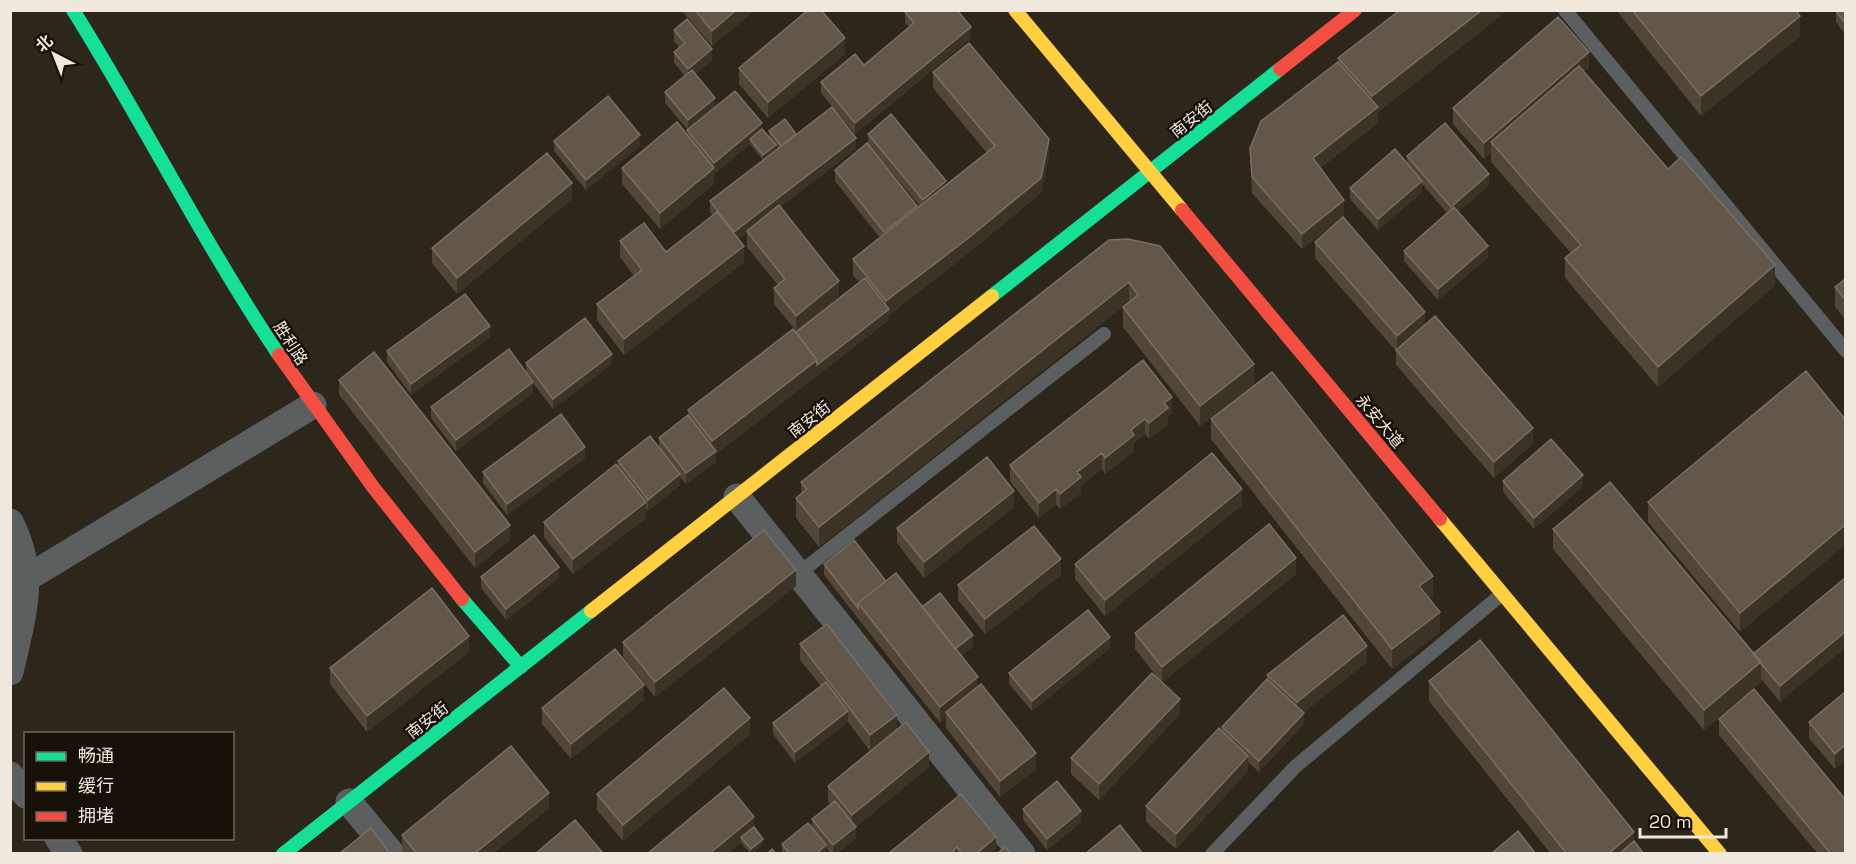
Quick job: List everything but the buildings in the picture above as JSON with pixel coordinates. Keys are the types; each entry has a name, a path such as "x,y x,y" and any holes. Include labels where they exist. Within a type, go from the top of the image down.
{"street":[{"name":"胜利路","path":"73,10 132,105 184,202 241,297 313,405 406,532 521,667"},
{"name":"永安大道","path":"1015,10 1719,854"},
{"name":"南安街","path":"284,854 1355,10"},
{"path":"27,578 313,405"},
{"path":"737,497 1022,854"},
{"path":"10,522 22,549 27,578 26,596 10,672"},
{"path":"10,775 24,792"},
{"path":"349,802 392,854"},
{"path":"59,840 69,854"}],"lane":[{"path":"1565,10 1845,351"},
{"path":"798,574 1104,334"},
{"path":"1212,854 1296,766 1502,594"}],"traffic: fast":[{"path":"73,10 225,270 279,355"},
{"path":"992,296 1280,69"},
{"path":"462,599 521,667"},
{"path":"283,854 591,611"}],"traffic: slow":[{"path":"1015,10 1182,210"},
{"path":"591,611 992,296"},
{"path":"1440,519 1720,854"}],"traffic: jam":[{"path":"1280,69 1355,10"},
{"path":"1182,210 1440,519"},
{"path":"279,355 373,487 462,599"}]}
